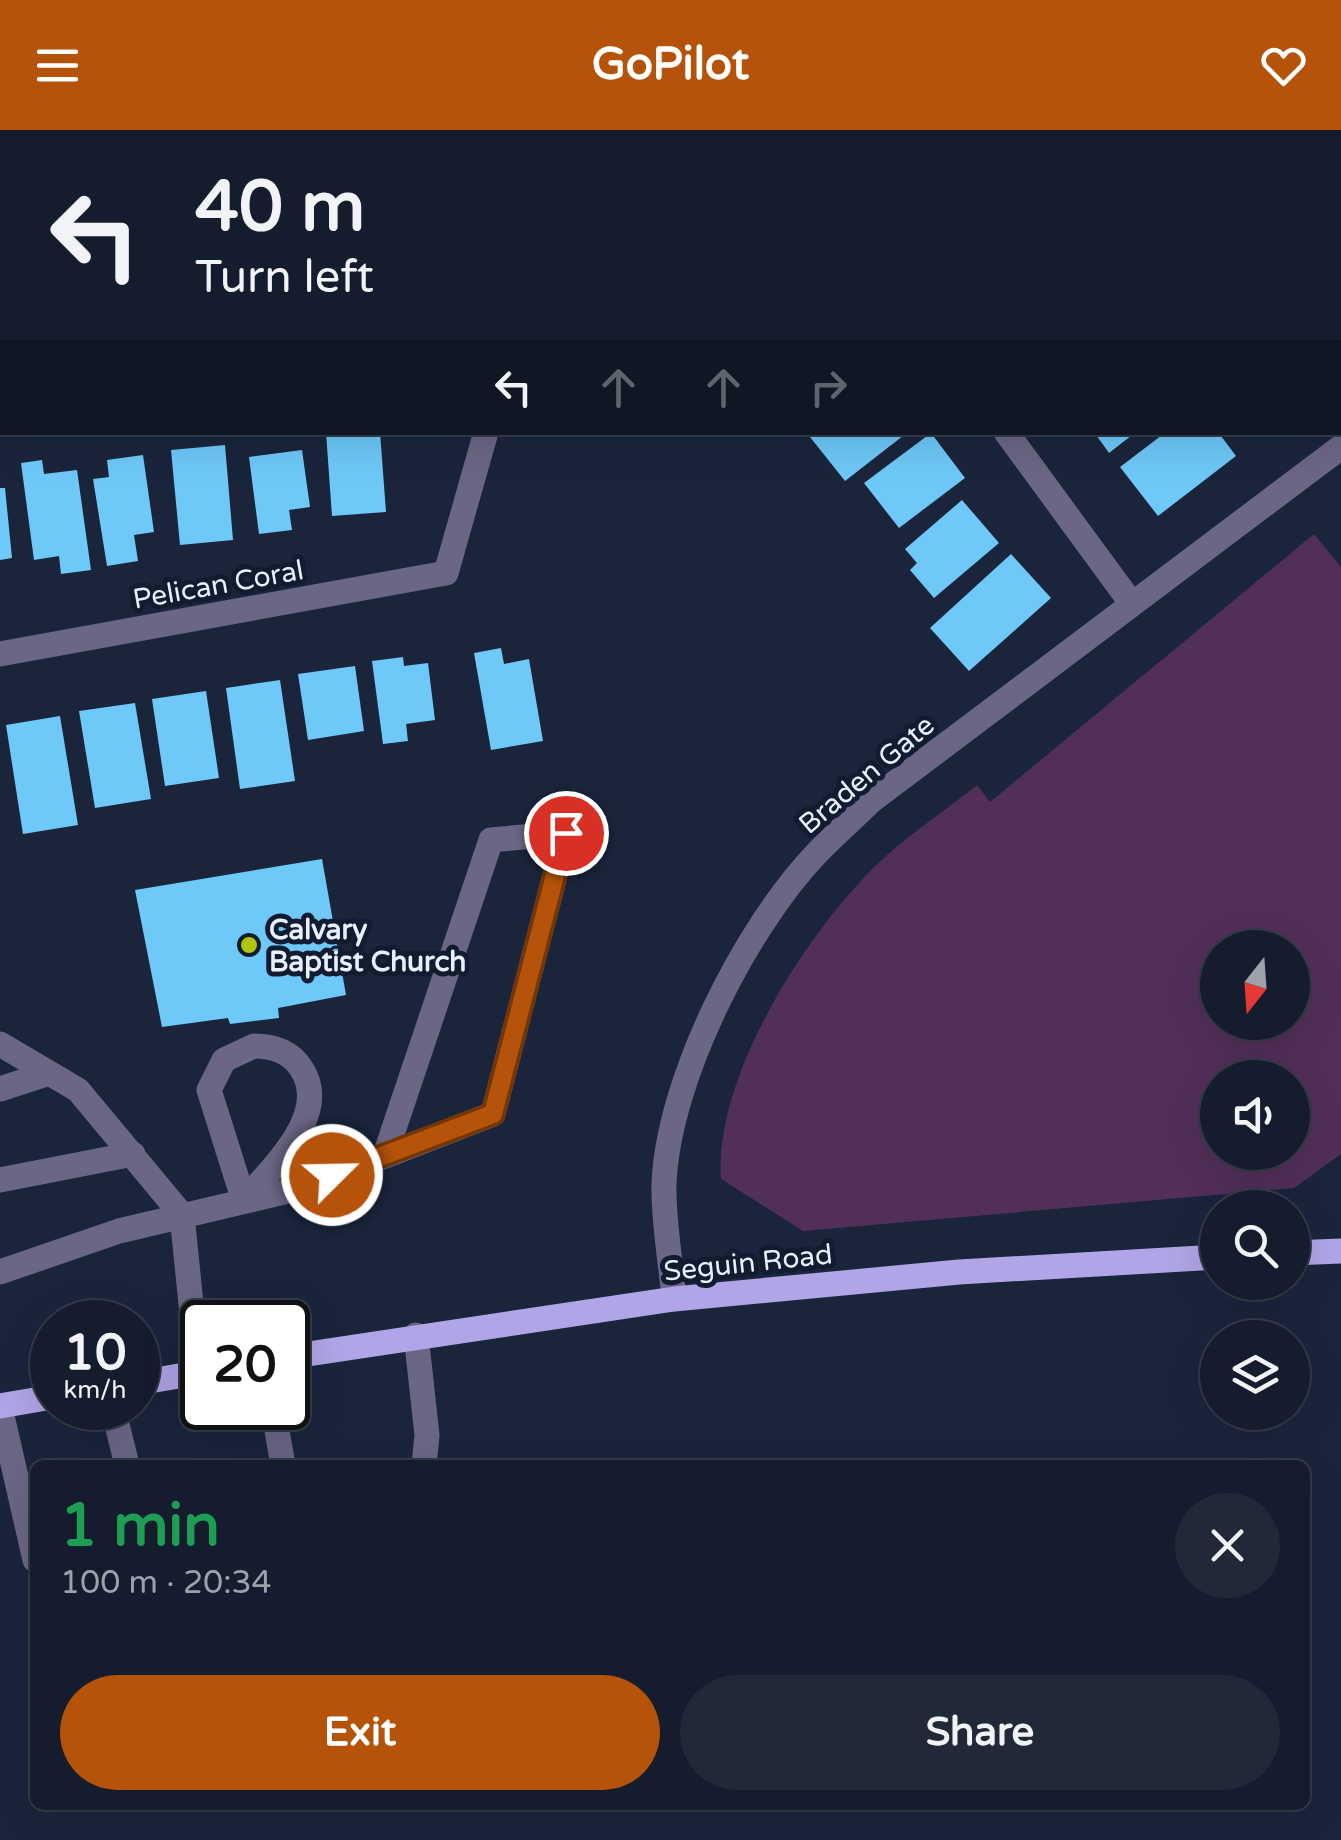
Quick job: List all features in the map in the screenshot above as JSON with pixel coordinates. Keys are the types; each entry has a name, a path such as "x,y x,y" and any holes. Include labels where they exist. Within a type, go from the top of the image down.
{"main road":[{"path":"1310,1253 1341,1252"},
{"name":"Seguin Road","path":"310,1353 674,1299 959,1272 1200,1258"},
{"path":"0,1407 30,1401"}],"street":[{"name":"Pelican Coral","path":"0,654 446,572 485,435"},
{"path":"1008,435 1132,604"},
{"name":"Braden Gate","path":"674,1299 664,1186 672,1119 706,1026 769,916 814,856 871,801 1341,448"},
{"path":"0,1272 182,1215 305,1187 386,1152 493,1114 566,833 491,840 386,1152"},
{"path":"0,1044 78,1090 182,1215 192,1300"},
{"path":"272,1046 297,1062 306,1074 312,1087 310,1106 279,1160 244,1200 208,1090 224,1060 238,1050 272,1046"},
{"path":"0,1089 50,1073"},
{"path":"0,1180 133,1154"},
{"path":"416,1336 427,1435 424,1460"},
{"path":"0,1407 30,1531"},
{"path":"118,1430 126,1460"},
{"path":"277,1430 282,1460"}],"shaded area":[{"path":"1314,534 1341,567 1341,1154 1294,1188 1200,1190 1200,1196 803,1231 721,1179 723,1138 733,1095 772,1004 799,961 827,921 886,856 977,785 990,802"}],"building":[{"path":"326,435 380,435 386,512 332,516"},
{"path":"812,435 904,435 845,481 810,437"},
{"path":"928,435 933,435 965,478 899,528 864,483"},
{"path":"1096,435 1132,435 1109,453"},
{"path":"1162,435 1220,435 1236,456 1158,516 1120,467"},
{"path":"225,445 233,540 180,545 171,450"},
{"path":"302,450 310,507 289,510 292,530 259,534 249,457"},
{"path":"143,455 154,532 134,535 138,561 107,566 93,479 109,477 107,460"},
{"path":"42,460 44,474 77,470 91,570 61,574 59,556 34,560 21,463"},
{"path":"0,488 5,488 12,558 0,560"},
{"path":"962,500 999,543 934,598 910,570 917,563 905,549"},
{"path":"1011,554 1051,598 969,671 930,628"},
{"path":"501,648 504,664 529,659 543,741 491,750 474,653"},
{"path":"403,657 404,666 428,663 435,720 406,724 408,741 383,744 372,661"},
{"path":"355,666 364,731 308,740 298,674"},
{"path":"280,680 295,781 240,789 226,688"},
{"path":"206,691 219,778 165,786 152,699"},
{"path":"135,703 151,799 95,808 79,711"},
{"path":"60,716 78,825 23,834 6,725"},
{"path":"322,859 346,995 278,1008 279,1018 230,1024 228,1018 162,1027 135,890"}],"place":[{"name":"Calvary Baptist Church","path":"249,945"}],"route":[{"path":"332,1175 493,1114 566,833"}]}
